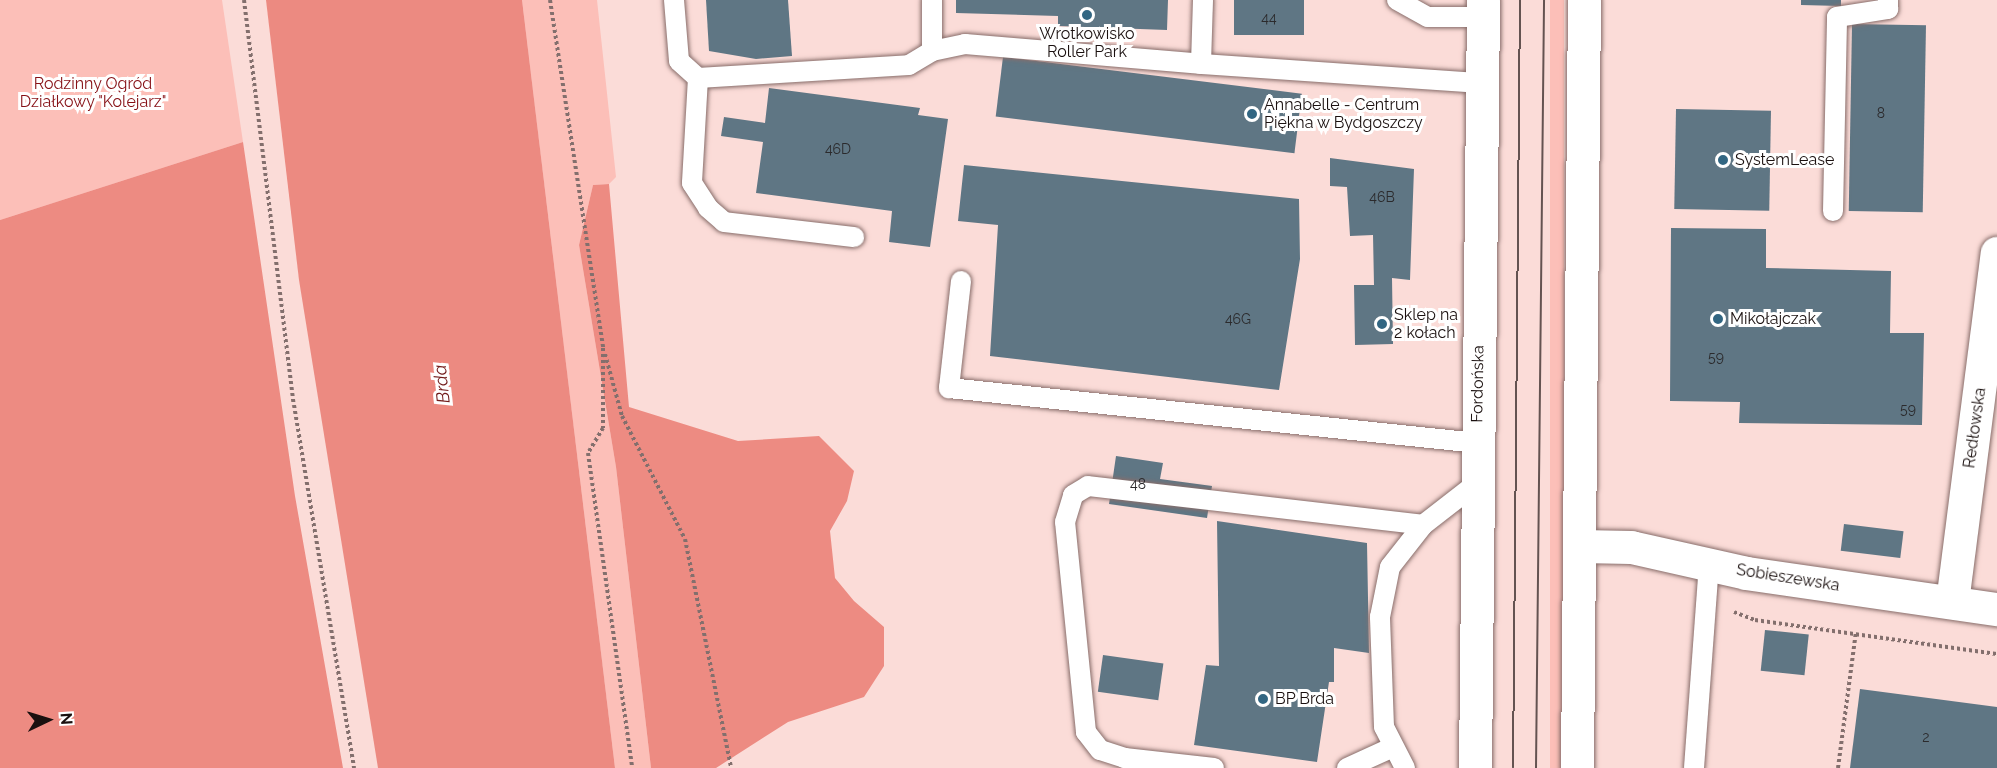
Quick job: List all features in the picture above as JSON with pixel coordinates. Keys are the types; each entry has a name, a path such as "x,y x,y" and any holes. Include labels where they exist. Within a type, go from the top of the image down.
{"main road":[{"path":"1577,768 1584,0"},
{"name":"Fordońska","path":"1475,768 1483,9"},
{"name":"Redłowska","path":"1952,602 1997,253"},
{"name":"Sobieszewska","path":"1580,546 1631,547 1746,573 1997,609"}],"lane":[{"path":"674,0 679,61 698,78 909,65 932,51 965,44 1201,64 1482,83"},
{"path":"932,0 932,51"},
{"path":"1201,64 1203,0"},
{"path":"1397,0 1428,17 1483,9"},
{"path":"1833,211 1837,17 1888,9 1888,0"},
{"path":"698,78 692,183 708,208 724,222 855,237"},
{"path":"961,281 949,388 1478,443"},
{"path":"1405,768 1391,748 1384,728 1380,617 1390,567 1423,525 1477,483"},
{"path":"1214,768 1125,758 1100,750 1086,732 1065,522 1073,495 1088,486 1423,525"},
{"path":"1694,768 1708,563"},
{"path":"1347,768 1391,748"}],"path":[{"path":"244,0 294,405 354,768"},
{"path":"550,0 603,348 622,416 685,539 731,768"},
{"path":"603,348 603,428 588,453 632,768"},
{"path":"1706,602 1755,620 1856,632 1997,654"},
{"path":"1838,768 1856,632"}],"green space":[{"name":"Rodzinny Ogród Działkowy \"Kolejarz\"","path":"0,0 222,0 243,142 0,220"},
{"path":"522,0 597,0 616,177 609,184 593,185 579,245 616,467 651,768 615,768"},
{"path":"1550,0 1564,0 1564,768 1550,768"}],"shaded area":[{"path":"243,142 295,496 343,768 0,768 0,220"},
{"path":"609,184 629,407 738,441 819,436 854,471 847,501 830,531 835,578 854,601 884,627 884,666 864,697 788,722 716,768 651,768 616,467 579,245 593,185"}],"water":[{"name":"Brda","path":"266,0 522,0 615,768 378,768 299,280"}],"building":[{"path":"706,0 788,0 792,56 756,59 709,51"},
{"name":"Wrotkowisko Roller Park","path":"956,0 1168,0 1167,30 1058,26 1058,16 956,13"},
{"path":"1234,0 1304,0 1304,35 1234,35"},
{"path":"1801,0 1841,0 1841,6 1801,5"},
{"path":"1852,24 1926,25 1923,212 1849,211"},
{"path":"1003,57 1302,94 1294,153 996,117"},
{"path":"769,88 920,108 918,115 948,119 930,247 889,242 892,211 756,193 763,142 721,136 724,117 765,123"},
{"name":"SystemLease","path":"1676,109 1771,111 1769,211 1674,209"},
{"path":"1330,158 1414,169 1410,280 1392,278 1393,344 1355,345 1354,285 1374,285 1373,235 1350,236 1347,187 1330,186"},
{"path":"964,165 1299,199 1300,259 1279,390 990,356 998,225 958,221"},
{"path":"1671,228 1766,229 1766,268 1891,271 1890,333 1924,333 1922,425 1739,423 1740,402 1670,401"},
{"path":"1116,456 1163,463 1160,479 1212,486 1207,518 1109,504"},
{"path":"1217,521 1367,543 1369,653 1334,648 1334,682 1329,682 1317,762 1194,745 1206,665 1219,666"},
{"path":"1844,524 1904,531 1900,558 1841,551"},
{"path":"1765,630 1809,635 1804,675 1761,671"},
{"path":"1103,655 1163,663 1158,700 1098,692"},
{"path":"1860,689 1997,707 1997,768 1850,768"}],"tram line":[{"path":"1513,768 1520,0"},
{"path":"1536,768 1544,0"}],"place":[{"name":"Wrotkowisko Roller Park","path":"1087,15"},
{"name":"Annabelle - Centrum Piękna w Bydgoszczy","path":"1252,114"},
{"name":"SystemLease","path":"1723,160"},
{"name":"Mikołajczak","path":"1718,319"},
{"name":"Sklep na 2 kołach","path":"1382,324"},
{"name":"BP Brda","path":"1263,699"}]}
